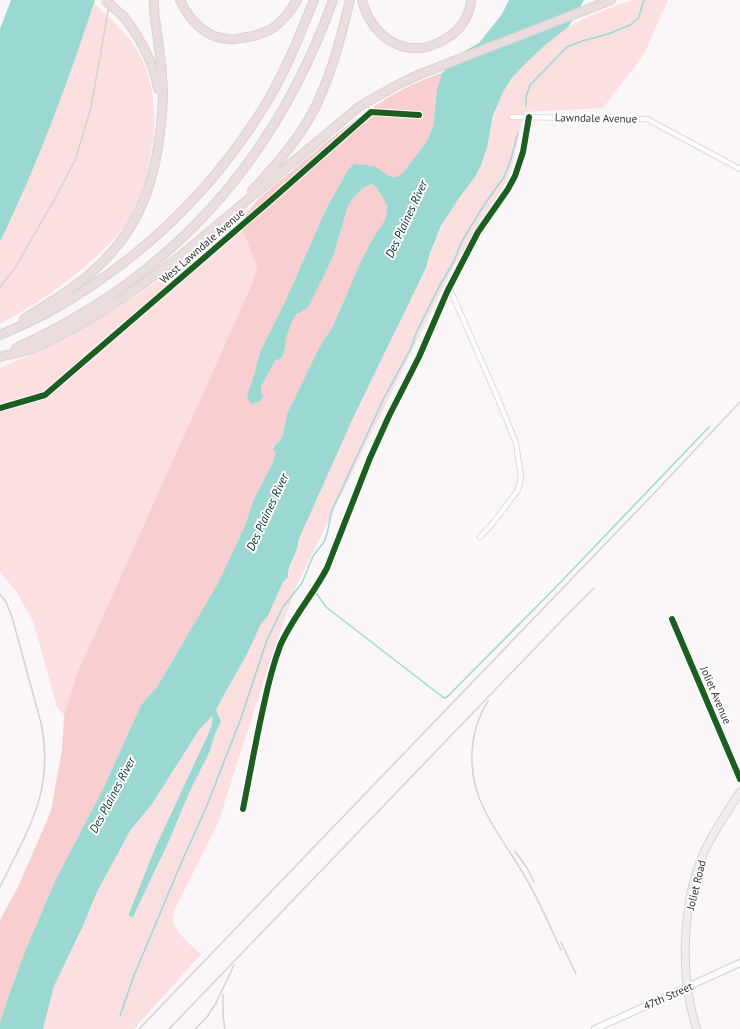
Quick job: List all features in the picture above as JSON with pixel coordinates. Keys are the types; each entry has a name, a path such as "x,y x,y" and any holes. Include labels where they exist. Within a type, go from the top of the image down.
{"highway":[{"path":"105,0 124,17 138,37 152,67 158,84 160,101 160,133"},
{"path":"0,335 64,294 91,273 110,255 125,236 139,213 151,183 160,133 163,91 154,0"},
{"path":"180,0 184,10 196,24 210,34 228,40 253,37 272,28 286,17 298,0"},
{"path":"0,335 45,314 112,272 160,234 184,210 206,186 237,147 267,101 290,57 314,0"},
{"path":"0,356 58,328 115,293 190,232 214,206 267,136 282,112 304,70 333,0"},
{"path":"231,213 284,154 300,133 320,98 339,45 350,0"},
{"path":"362,0 365,13 379,33 388,40 401,46 413,49 428,47 442,42 456,32 465,20 471,0"},
{"path":"0,356 31,348 82,323 121,299 179,257 360,106 418,75 611,0"}],"main road":[{"name":"Joliet Road","path":"697,1029 687,988 685,954 687,921 693,887 704,853 720,822 740,792"},
{"name":"47th Street","path":"595,1029 740,963"}],"street":[{"name":"West Lawndale Avenue","path":"0,408 45,395 371,112 419,115"},
{"name":"Lawndale Avenue","path":"512,117 647,119 740,169"},
{"path":"243,809 271,672 281,645 294,618 322,578 327,568 370,458 389,416 419,357 449,287 478,232 508,189 515,176 523,152 529,117"},
{"path":"449,287 516,443 521,477 518,490 493,523 480,536"},
{"name":"Joliet Avenue","path":"672,619 740,779"}],"shaded area":[{"path":"632,0 668,0 644,54 603,108 524,112 509,177 452,269 295,589 218,823 173,915 174,924 180,934 201,954 134,1029 43,1029 54,986 82,928 97,892 130,831 152,804 199,730 211,716 213,718 210,730 156,846 129,913 129,916 133,917 169,841 189,793 210,751 221,721 216,710 246,656 261,624 268,616 283,582 287,579 294,553 299,544 298,541 328,470 426,268 442,225 456,202 481,167 495,113 505,88 531,57 563,30 608,8"},
{"path":"94,3 119,27 136,48 145,66 153,99 154,123 149,165 144,183 135,210 121,231 103,250 54,291 0,324 0,242 20,200"},
{"path":"442,73 437,89 433,127 427,141 403,174 396,177 389,176 375,166 348,170 327,207 284,304 260,352 252,382 247,394 261,394 261,387 275,361 282,358 286,338 292,322 320,282 333,257 348,206 353,198 363,188 372,184 377,188 387,205 386,218 382,227 373,238 361,261 333,326 319,348 287,414 283,434 279,442 274,444 273,449 276,452 273,462 254,499 244,528 218,583 157,687 141,705 103,789 55,881 26,949 0,1023 0,920 18,887 51,811 62,750 64,716 76,676 251,286 257,266 243,232 241,222 246,214 265,193 346,127 382,101 401,90"},
{"path":"248,210 241,222 243,232 257,266 251,286 76,676 64,716 57,707 33,621 16,591 0,572 0,368 83,328 123,304 184,262"}],"water":[{"path":"11,0 95,0 40,153 0,242 0,29"},
{"name":"Des Plaines River","path":"509,0 584,0 569,26 525,64 511,79 503,92 493,116 487,148 481,166 441,226 430,253 426,268 353,418 298,541 297,549 289,567 288,577 283,582 268,616 261,624 246,656 216,710 221,721 210,751 189,793 169,841 133,917 129,916 129,913 156,846 210,730 213,718 212,716 199,730 152,804 130,831 97,892 82,928 54,986 43,1029 0,1029 0,1023 8,998 26,949 55,881 103,789 141,705 157,687 218,583 244,528 254,499 273,462 276,452 273,449 283,434 287,414 319,348 333,326 361,261 386,218 387,205 377,188 372,184 363,188 353,198 348,206 333,257 308,307 297,314 292,322 286,338 282,358 275,361 261,387 261,394 263,396 260,401 252,404 249,401 247,394 252,382 260,352 284,304 327,207 348,170 354,164 375,166 389,176 396,177 403,173 427,141 433,127 437,89 442,73 465,51 479,43 502,14"}],"waterway":[{"path":"526,106 526,97 530,85 567,47 608,34 630,25 638,19 644,0"},
{"path":"120,1016 133,978 206,808 240,721 267,640 283,607 302,583 313,556 324,542 332,510 384,398 411,348 417,331 453,263 462,241 484,205 504,177 511,159 518,133"},
{"path":"316,593 326,607 444,698 447,697 555,588 709,427"}],"railway":[{"path":"0,287 15,268 58,193 76,158 91,107 110,0"},
{"path":"139,1029 740,402"},
{"path":"169,1029 594,588"},
{"path":"0,594 6,602 12,617 41,723 44,747 42,789 36,809 29,828 0,887"},
{"path":"488,701 481,714 473,742 473,770 479,798 494,827 528,882 561,950"},
{"path":"515,851 527,868 534,882"},
{"path":"561,942 576,974"},
{"path":"195,1029 207,1017 216,1003 234,965"},
{"path":"223,994 225,1029"}],"cycle path":[{"path":"0,408 45,395 371,112 419,115"},
{"path":"243,809 266,697 280,646 290,626 327,568 370,458 389,416 419,357 447,292 478,232 508,189 515,176 523,152 529,117"},
{"path":"672,619 740,779"}]}
